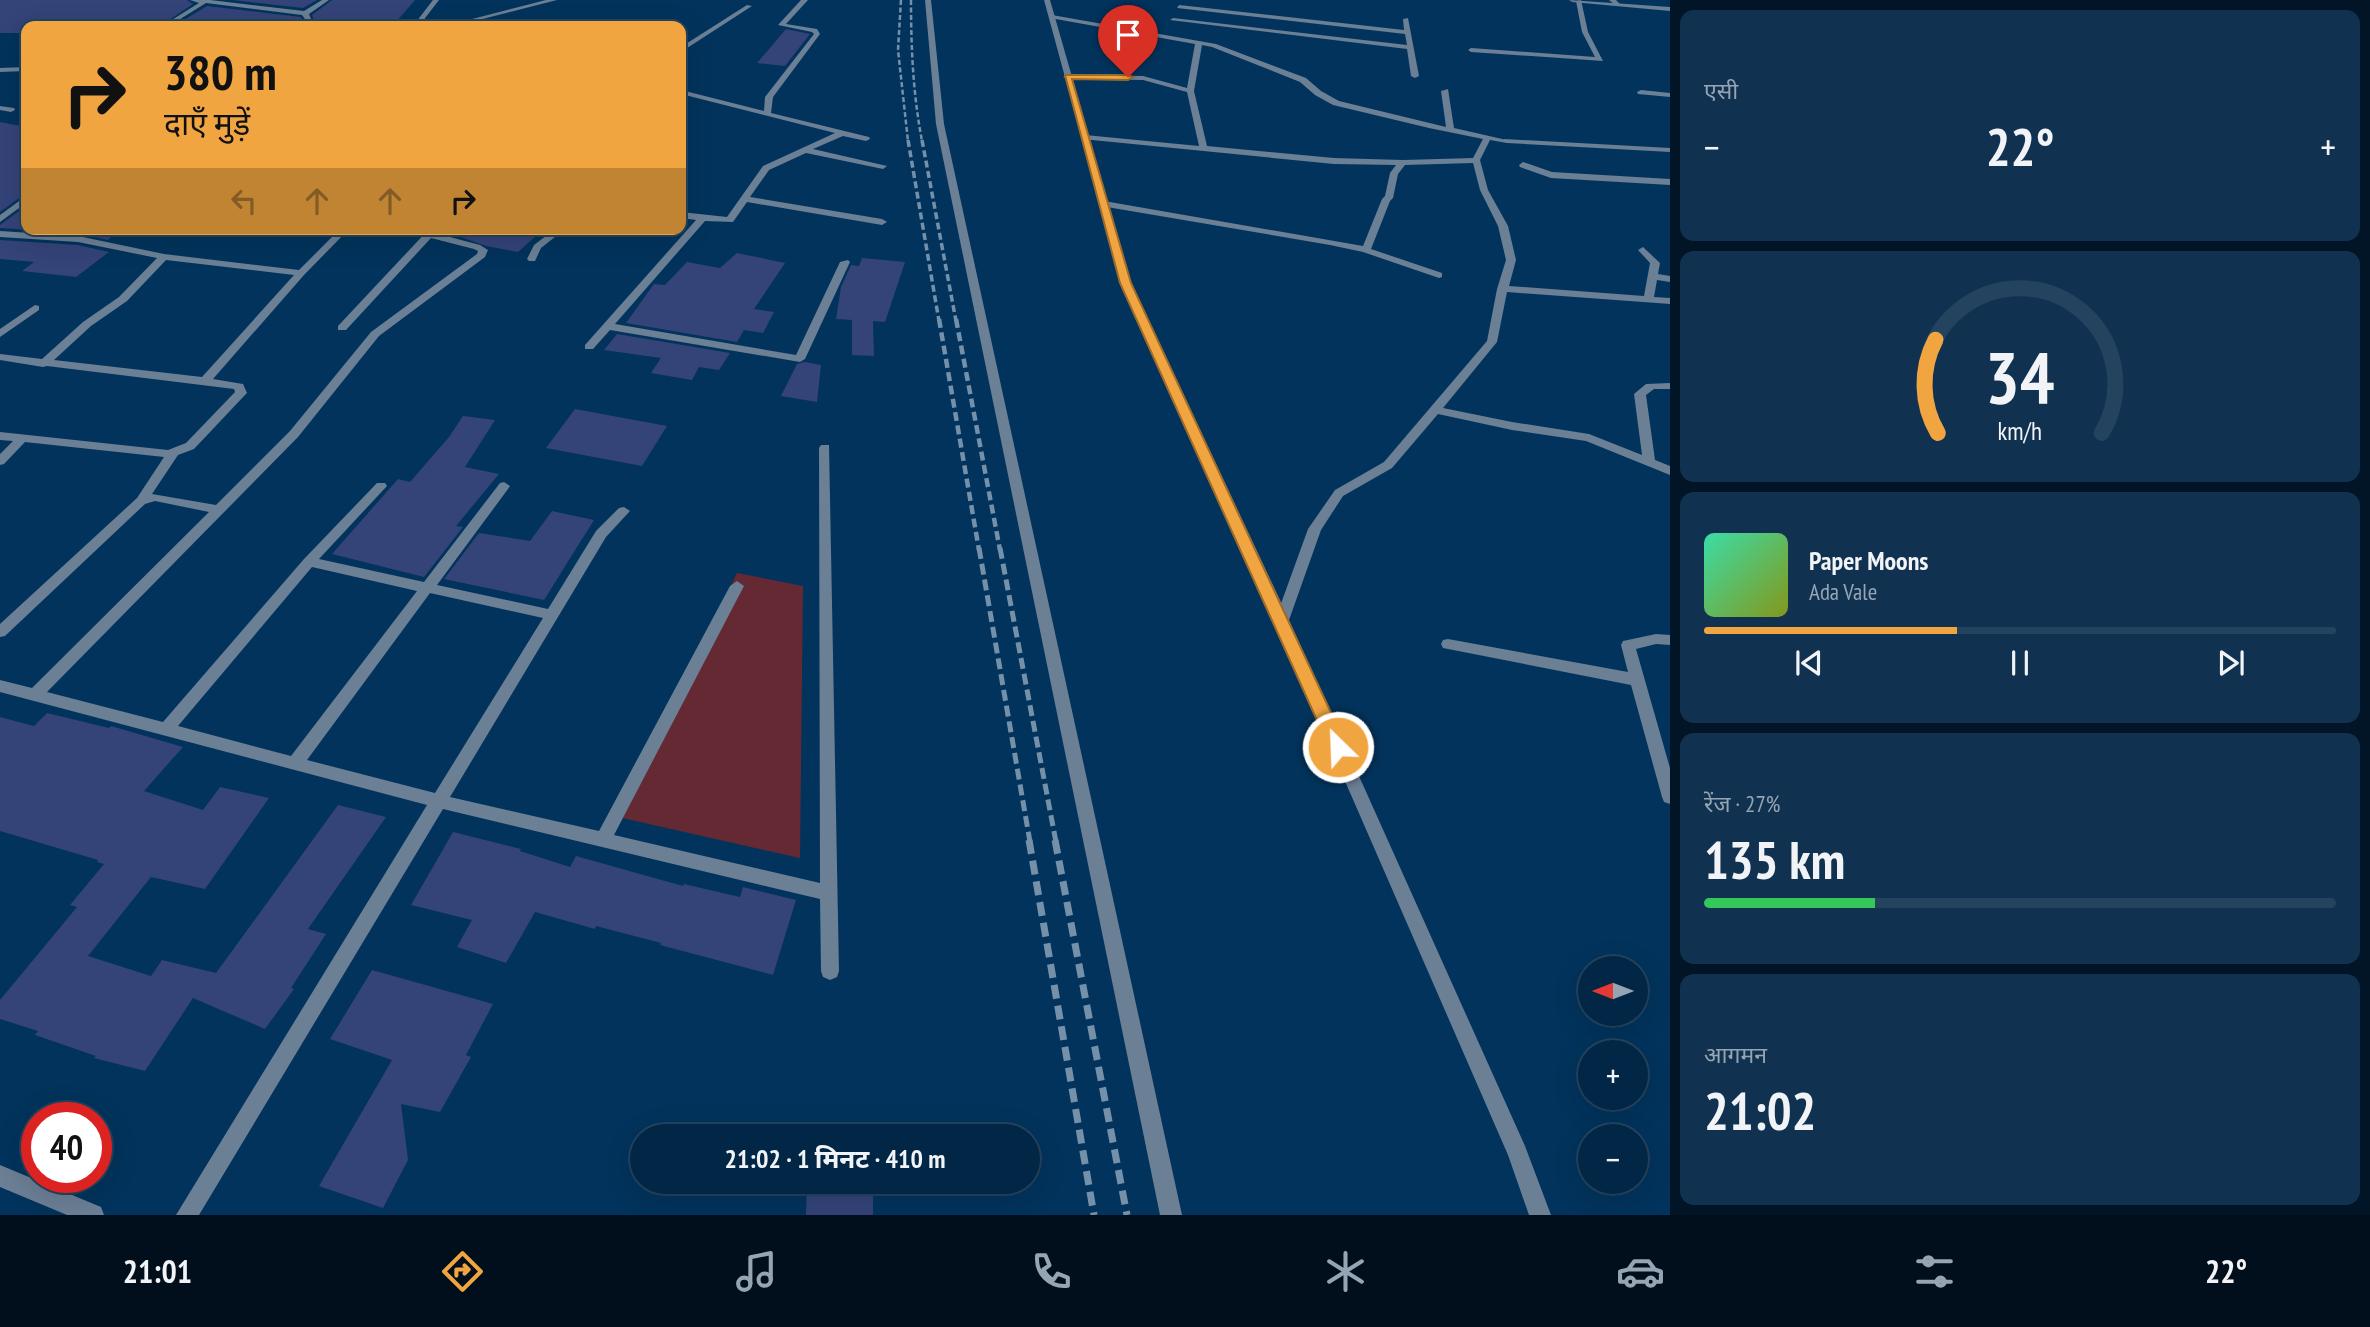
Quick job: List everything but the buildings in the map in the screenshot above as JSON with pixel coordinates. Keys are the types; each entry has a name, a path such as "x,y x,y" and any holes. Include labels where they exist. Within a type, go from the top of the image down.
{"street":[{"path":"193,0 305,13 326,0"},
{"path":"420,21 436,0"},
{"path":"471,21 554,0"},
{"path":"767,114 769,97 817,34 815,30 781,25 805,0"},
{"path":"928,0 940,124 1171,1215"},
{"path":"1047,0 1126,283 1282,620 1518,1153 1540,1215"},
{"path":"1572,0 1669,10"},
{"path":"1612,0 1618,5"},
{"path":"1471,50 1600,59 1585,32 1579,1"},
{"path":"173,21 204,2"},
{"path":"1164,36 1181,4 1408,32"},
{"path":"686,47 749,6"},
{"path":"305,13 309,21"},
{"path":"1052,17 1199,41 1303,80 1336,103 1450,130 1507,141 1670,150"},
{"path":"1406,19 1415,76"},
{"path":"1173,20 1409,47"},
{"path":"1291,33 1297,20"},
{"path":"1199,41 1190,91 1204,149"},
{"path":"0,69 21,69"},
{"path":"1068,77 1143,78 1190,91"},
{"path":"1445,91 1450,130"},
{"path":"1641,92 1670,94"},
{"path":"686,93 866,139"},
{"path":"686,101 718,101"},
{"path":"0,108 11,110"},
{"path":"686,216 730,220 766,168 842,133"},
{"path":"1084,137 1334,161 1403,163 1476,160"},
{"path":"1282,620 1315,529 1339,494 1388,465 1492,342 1502,289 1511,260 1503,226 1484,190 1476,160 1488,137"},
{"path":"804,150 883,166"},
{"path":"1366,250 1386,199 1389,198 1394,173 1403,163"},
{"path":"1523,165 1551,175 1670,182"},
{"path":"744,199 882,222"},
{"path":"0,219 21,202"},
{"path":"1104,204 1366,250 1439,275"},
{"path":"589,348 703,218"},
{"path":"0,234 78,239 163,257 301,273"},
{"path":"205,381 301,273 339,235"},
{"path":"342,328 430,235"},
{"path":"34,695 294,434 375,334 482,255 482,250 477,247 442,235"},
{"path":"532,259 537,247 553,235"},
{"path":"1643,250 1655,263 1649,299"},
{"path":"43,364 87,324 122,299 163,257"},
{"path":"607,326 800,359 845,262"},
{"path":"1653,276 1670,279"},
{"path":"1502,289 1590,298 1670,301"},
{"path":"0,334 35,308"},
{"path":"0,357 239,386 241,393 190,446 174,452 158,454 0,436"},
{"path":"1648,462 1640,394 1644,388 1653,385 1670,386"},
{"path":"1437,410 1512,426 1589,438 1670,473"},
{"path":"0,461 22,439"},
{"path":"825,448 830,971"},
{"path":"0,632 141,501 174,452"},
{"path":"166,730 309,562 381,486"},
{"path":"295,763 504,486"},
{"path":"141,501 155,497 219,510"},
{"path":"187,1215 601,534 624,511"},
{"path":"309,562 552,615"},
{"path":"604,838 737,586"},
{"path":"1670,640 1656,639 1628,645 1670,797"},
{"path":"1448,644 1637,680"},
{"path":"0,686 439,801 829,893"},
{"path":"0,1176 93,1215"}],"shaded area":[{"path":"737,573 803,586 800,858 618,817"}],"railway":[{"path":"901,0 898,50 908,141"},
{"path":"911,0 913,71 922,141"},
{"path":"908,140 939,321"},
{"path":"922,140 956,321"},
{"path":"939,319 979,550"},
{"path":"956,319 1000,550"},
{"path":"979,548 1030,842"},
{"path":"1000,548 1056,842"},
{"path":"1029,840 1094,1215"},
{"path":"1055,840 1127,1215"}],"route":[{"path":"1128,77 1068,77 1126,283 1338,747"}]}
